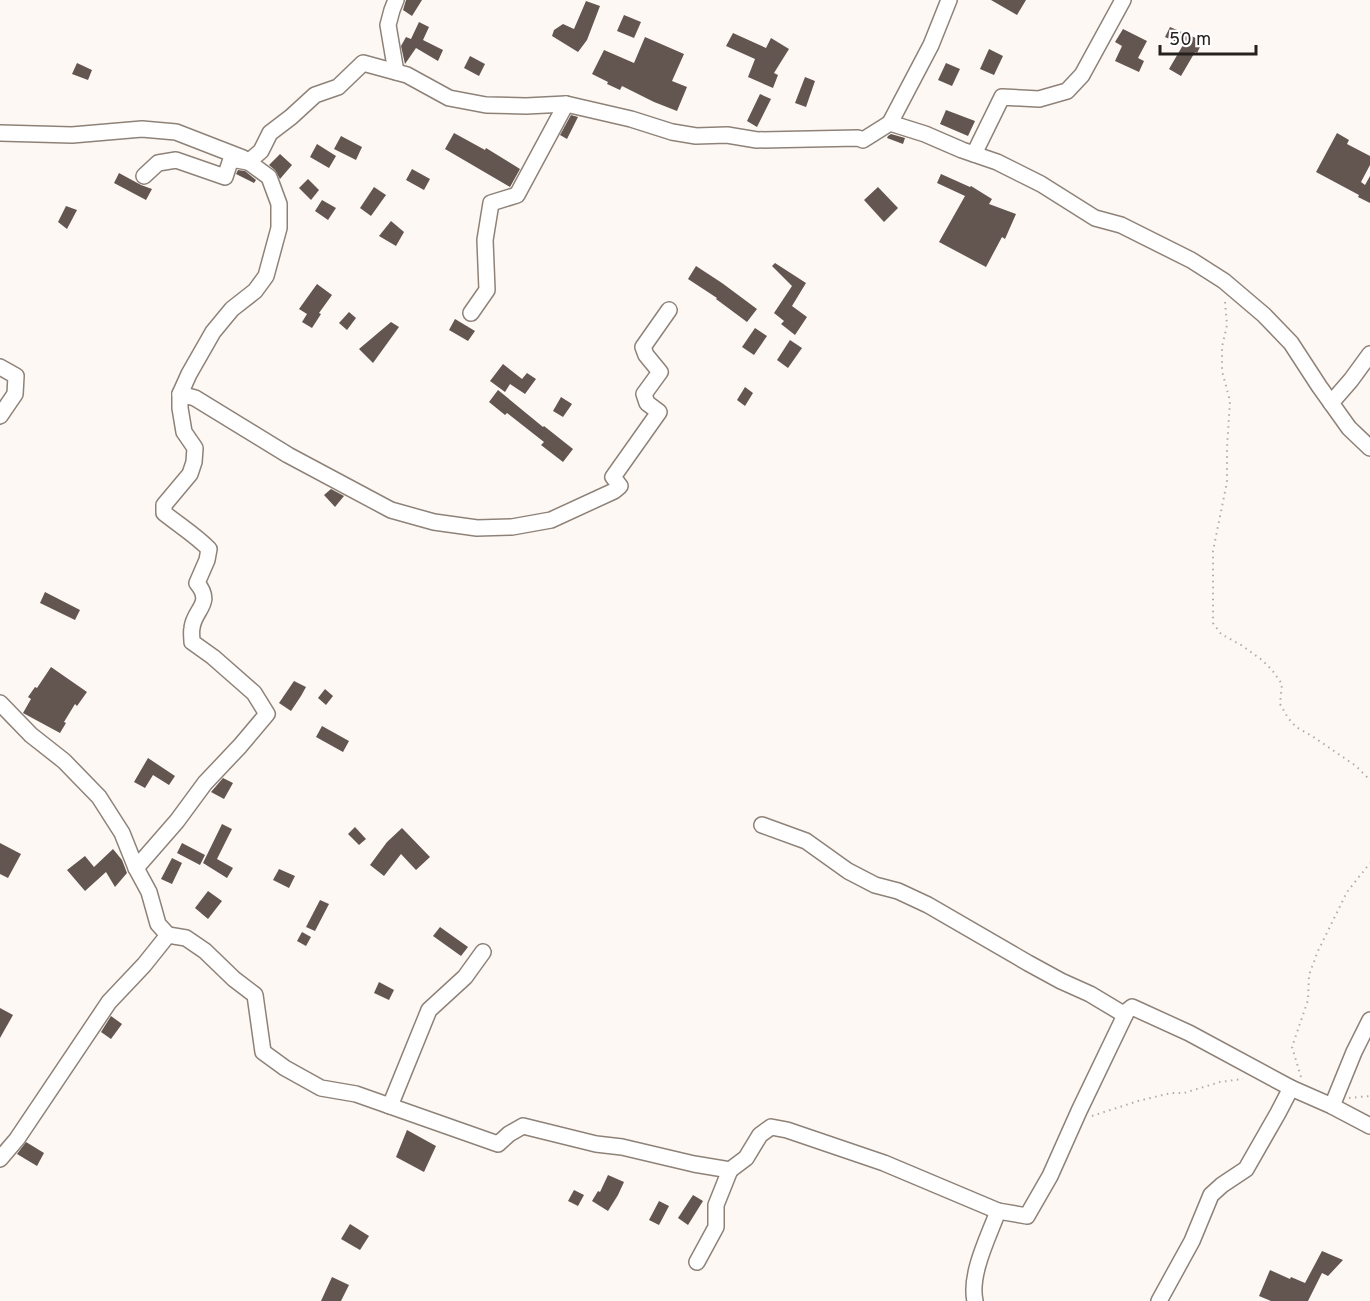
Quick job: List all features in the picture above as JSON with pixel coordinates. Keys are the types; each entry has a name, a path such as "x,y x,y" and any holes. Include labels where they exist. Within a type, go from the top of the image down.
{"street":[{"path":"396,0 388,25 396,72"},
{"path":"248,162 261,151 270,133 315,94 338,87 363,63 407,75 449,98 486,105 566,104 631,118 672,132 696,136 727,135 757,140 858,138 863,140 890,123 931,45 949,0"},
{"path":"974,154 1002,97 1039,99 1067,91 1082,75 1123,0"},
{"path":"471,313 486,290 485,240 491,203 517,195 566,104"},
{"path":"890,123 997,162 1041,184 1095,218 1121,225 1191,260 1224,281 1264,315 1291,343 1349,428 1370,448"},
{"path":"0,133 72,135 142,129 176,132 243,158 268,177 279,204 279,228 266,276 255,291 232,309 213,332 180,394 184,432 195,448 194,462 190,474 164,505 164,513 209,549 207,560 196,584 203,591 204,603 191,626 192,642 254,693 267,714 205,783 177,821 136,868"},
{"path":"144,176 158,163 176,160 225,177 231,159 248,162"},
{"path":"180,394 195,398 279,450 391,510 434,522 477,528 512,527 551,520 604,496 620,486 613,477 658,412 647,403 644,394 660,372 646,355 643,347 669,310"},
{"path":"1331,403 1370,354"},
{"path":"0,367 16,376 15,394 0,416"},
{"path":"0,704 31,735 64,761 99,797 122,833 136,868 149,892 158,924 168,934 186,938 205,951 234,979 255,994 263,1052 285,1068 321,1088 356,1094 498,1144 523,1126 596,1144 622,1147 730,1170"},
{"path":"762,825 806,841 848,871 875,885 898,891 928,905 1028,963 1090,994 1125,1015"},
{"path":"0,1159 17,1139 110,1002 144,965 168,934"},
{"path":"390,1106 429,1010 465,977 483,952"},
{"path":"697,1262 716,1227 716,1204 730,1170 746,1158 760,1135 771,1127 787,1130 884,1163 998,1211 1027,1216 1050,1176 1127,1011 1132,1007 1270,1077 1296,1083 1370,1126"},
{"path":"1332,1106 1370,1020"},
{"path":"1159,1301 1192,1241 1211,1196 1246,1168 1296,1083"},
{"path":"975,1301 974,1287 978,1265 998,1211"}],"path":[{"path":"1224,281 1227,324 1222,347 1222,371 1230,401 1227,482 1213,551 1213,623 1221,634 1241,645 1272,670 1282,684 1280,704 1296,727 1356,766 1370,780"},
{"path":"1296,1083 1292,1047 1308,1000 1310,975 1318,951 1347,892 1370,863"},
{"path":"1075,1119 1081,1120 1138,1101 1171,1093 1184,1093 1220,1082 1270,1077"}],"building":[{"path":"406,0 422,0 412,16 403,10"},
{"path":"991,0 1026,0 1017,15"},
{"path":"586,1 600,6 587,40 578,52 552,36 554,30 563,24 574,29"},
{"path":"624,15 641,22 634,38 617,31"},
{"path":"419,22 429,27 423,40 443,50 438,61 416,48 405,64 401,46 406,37 411,39"},
{"path":"1170,27 1203,41 1181,76 1169,69 1183,45 1165,37"},
{"path":"1123,29 1147,41 1138,58 1144,61 1139,72 1115,61 1122,46 1115,42"},
{"path":"733,33 766,48 771,38 789,49 774,73 778,75 773,88 748,77 755,59 726,46"},
{"path":"645,37 684,54 672,81 687,87 677,111 622,86 620,90 592,74 604,50 634,63"},
{"path":"989,49 1003,56 994,75 980,69"},
{"path":"470,56 485,64 479,76 464,68"},
{"path":"77,63 92,70 88,80 72,74"},
{"path":"946,63 960,69 952,86 938,80"},
{"path":"805,77 815,81 806,107 795,103"},
{"path":"760,94 771,99 757,127 747,121"},
{"path":"946,110 975,121 968,136 940,124"},
{"path":"571,115 578,117 567,139 560,135"},
{"path":"454,133 485,150 486,148 520,169 510,187 445,149"},
{"path":"1337,133 1349,140 1347,144 1370,156 1370,165 1361,182 1365,185 1370,176 1370,203 1316,172"},
{"path":"891,134 905,138 903,144 887,138"},
{"path":"341,136 362,147 356,160 334,149"},
{"path":"317,144 336,156 329,168 310,157"},
{"path":"280,154 292,165 280,179 269,165"},
{"path":"412,169 430,179 424,190 406,180"},
{"path":"238,170 245,171 256,180 254,183 236,174"},
{"path":"119,173 152,189 146,200 114,183"},
{"path":"941,174 971,186 992,199 989,204 1016,214 1005,239 1002,237 986,267 939,242 965,196 937,183"},
{"path":"308,179 319,190 311,200 299,188"},
{"path":"374,187 386,195 371,216 360,208"},
{"path":"878,187 898,208 884,222 864,200"},
{"path":"322,200 336,208 328,220 315,211"},
{"path":"66,206 77,210 67,229 58,222"},
{"path":"391,221 404,232 396,246 379,236"},
{"path":"775,263 806,283 792,306 807,317 795,335 781,324 784,321 774,313 792,286 772,266"},
{"path":"696,266 757,309 747,322 688,279"},
{"path":"317,284 332,295 312,328 302,322 307,314 299,309"},
{"path":"349,312 356,318 347,330 339,323"},
{"path":"455,319 475,331 468,341 449,330"},
{"path":"391,322 399,327 373,363 359,349"},
{"path":"755,328 767,336 754,355 742,347"},
{"path":"790,340 802,348 788,368 777,360"},
{"path":"503,364 522,379 527,373 536,379 525,394 510,384 505,392 490,381"},
{"path":"745,387 753,393 745,406 737,400"},
{"path":"498,390 573,449 563,462 541,445 544,442 489,402"},
{"path":"561,397 572,404 563,417 553,411"},
{"path":"331,489 344,496 335,507 324,495"},
{"path":"45,592 80,610 75,620 40,603"},
{"path":"51,667 87,692 77,706 75,704 60,733 23,713 31,699 28,697"},
{"path":"294,681 306,687 291,711 279,703"},
{"path":"325,689 333,696 326,705 318,698"},
{"path":"322,726 349,741 343,752 316,737"},
{"path":"148,758 175,776 169,785 153,775 145,788 134,782"},
{"path":"223,778 233,783 224,799 211,792"},
{"path":"222,824 232,829 217,859 233,868 227,878 203,863"},
{"path":"355,827 366,839 359,845 348,834"},
{"path":"402,828 430,857 416,870 401,854 384,876 370,865 387,842"},
{"path":"0,843 21,854 8,878 0,874"},
{"path":"182,843 205,855 200,865 177,853"},
{"path":"113,849 122,860 127,873 115,887 106,872 85,891 67,870 85,856 94,867"},
{"path":"172,858 182,863 172,884 161,879"},
{"path":"279,869 295,876 289,888 273,880"},
{"path":"208,891 222,901 208,919 195,908"},
{"path":"320,900 329,904 315,931 306,927"},
{"path":"440,927 468,947 461,956 433,936"},
{"path":"302,932 311,937 306,946 297,941"},
{"path":"379,982 394,990 389,1000 374,993"},
{"path":"0,1008 13,1015 0,1038"},
{"path":"111,1016 122,1024 111,1039 101,1032"},
{"path":"407,1130 436,1146 424,1172 396,1157"},
{"path":"26,1142 44,1153 37,1166 17,1154"},
{"path":"608,1175 624,1182 608,1211 592,1201 598,1191 600,1192"},
{"path":"574,1190 584,1195 578,1206 568,1201"},
{"path":"693,1195 703,1201 688,1225 678,1218"},
{"path":"659,1201 669,1206 659,1225 649,1220"},
{"path":"350,1224 369,1236 360,1250 341,1239"},
{"path":"1322,1251 1343,1260 1328,1276 1322,1273 1308,1301 1271,1301 1259,1296 1270,1270 1305,1283"},
{"path":"332,1277 349,1285 341,1301 321,1301"}]}
